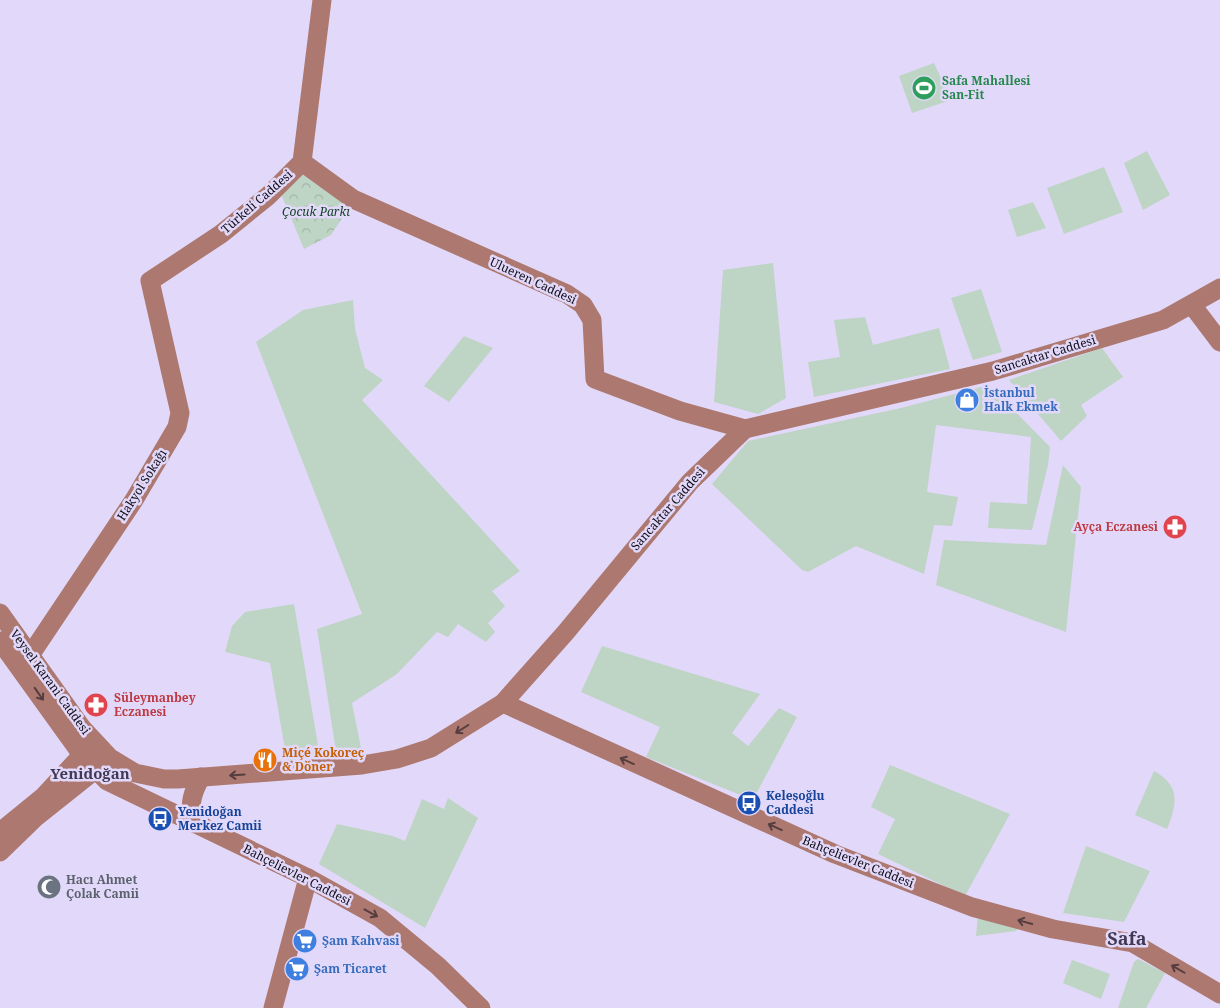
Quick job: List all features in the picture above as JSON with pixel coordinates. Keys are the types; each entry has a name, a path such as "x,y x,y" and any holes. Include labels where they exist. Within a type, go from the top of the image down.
{"main road":[{"name":"Türkeli Caddesi","path":"150,280 221,234 268,196 302,162 322,0"},
{"name":"Ulueren Caddesi","path":"302,162 353,199 567,294 583,305 592,320 595,379 680,410 745,429"},
{"name":"Hakyol Sokağı","path":"25,660 134,500 177,427 180,413 177,394 150,280"},
{"name":"Sancaktar Caddesi","path":"164,779 362,765 397,758 431,748 503,703 566,632 690,482 745,429 993,371 1163,320 1220,288"},
{"path":"1192,305 1220,342"},
{"name":"Veysel Karani Caddesi","path":"0,613 63,728 95,770"},
{"name":"Veysel Karani Caddesi","path":"0,641 25,660 102,750"},
{"name":"Bahçelievler Caddesi","path":"503,703 835,854 972,907 1053,929 1133,943 1220,994"},
{"path":"60,790 66,761 66,741 63,728"},
{"path":"0,852 36,817 60,790 82,755 102,750"},
{"path":"0,832 44,796 60,790 95,770 102,750"},
{"path":"102,750 110,758 135,772 164,779 169,786 169,798 163,803 154,802"},
{"name":"Bahçelievler Caddesi","path":"95,770 120,789 154,802 308,878 380,918 438,966 481,1008"},
{"path":"201,777 193,791 191,810 195,822 203,827"},
{"path":"60,790 96,785 120,789"},
{"path":"273,1008 308,878"}],"green space":[{"name":"Safa Mahallesi San-Fit","path":"934,63 951,100 912,113 899,76"},
{"path":"1147,151 1170,195 1143,210 1124,163"},
{"path":"1104,167 1123,212 1064,234 1047,188"},
{"name":"Çocuk Parkı","path":"305,172 350,206 331,235 304,249 281,194"},
{"path":"1033,202 1046,228 1017,237 1008,210"},
{"path":"773,263 786,398 758,414 714,402 723,270"},
{"path":"981,289 1002,352 973,360 951,298"},
{"path":"353,300 355,329 365,368 383,380 362,400 520,571 492,591 505,606 488,623 495,632 486,642 458,624 448,637 437,632 397,674 352,703 363,758 337,758 317,629 362,614 256,342 303,310"},
{"path":"865,317 873,345 939,328 950,369 814,397 808,362 840,357 834,320"},
{"path":"464,336 493,348 449,402 424,386"},
{"path":"1102,348 1123,377 1081,405 1087,416 1061,441 1009,380"},
{"path":"989,385 1050,447 1048,465 1032,530 988,528 990,502 1027,504 1031,437 936,425 927,492 958,497 952,526 934,525 924,574 856,546 808,572 802,570 712,484 748,441 901,408"},
{"path":"1063,465 1081,487 1066,632 936,585 944,540 1046,545"},
{"path":"294,604 320,757 287,761 270,663 225,652 232,626 245,612"},
{"path":"602,646 760,694 732,733 748,746 779,708 797,717 753,800 646,757 660,727 581,692"},
{"path":"890,765 1010,814 965,896 878,854 895,819 871,807"},
{"path":"1154,771 1163,777 1173,789 1173,812 1167,829 1135,815"},
{"path":"448,798 478,818 425,928 319,864 337,824 393,836 405,841 422,799 444,809"},
{"path":"1086,846 1150,871 1124,922 1063,913"},
{"path":"978,915 1018,928 1016,931 976,936"},
{"path":"1138,959 1165,973 1146,1008 1118,1008 1134,962"},
{"path":"1072,960 1110,974 1101,999 1063,983"}],"place":[{"name":"Safa Mahallesi San-Fit","path":"924,88"},
{"name":"İstanbul Halk Ekmek","path":"967,400"},
{"name":"Ayça Eczanesi","path":"1175,527"},
{"name":"Süleymanbey Eczanesi","path":"96,705"},
{"name":"Miçé Kokoreç & Döner","path":"265,760"},
{"name":"Keleşoğlu Caddesi","path":"749,803"},
{"name":"Yenidoğan Merkez Camii","path":"160,819"},
{"name":"Hacı Ahmet Çolak Camii","path":"49,887"},
{"name":"Şam Kahvasi","path":"305,941"},
{"name":"Şam Ticaret","path":"297,969"}],"district":[{"name":"Yenidoğan","path":"90,774"},
{"name":"Safa","path":"1127,939"}]}
